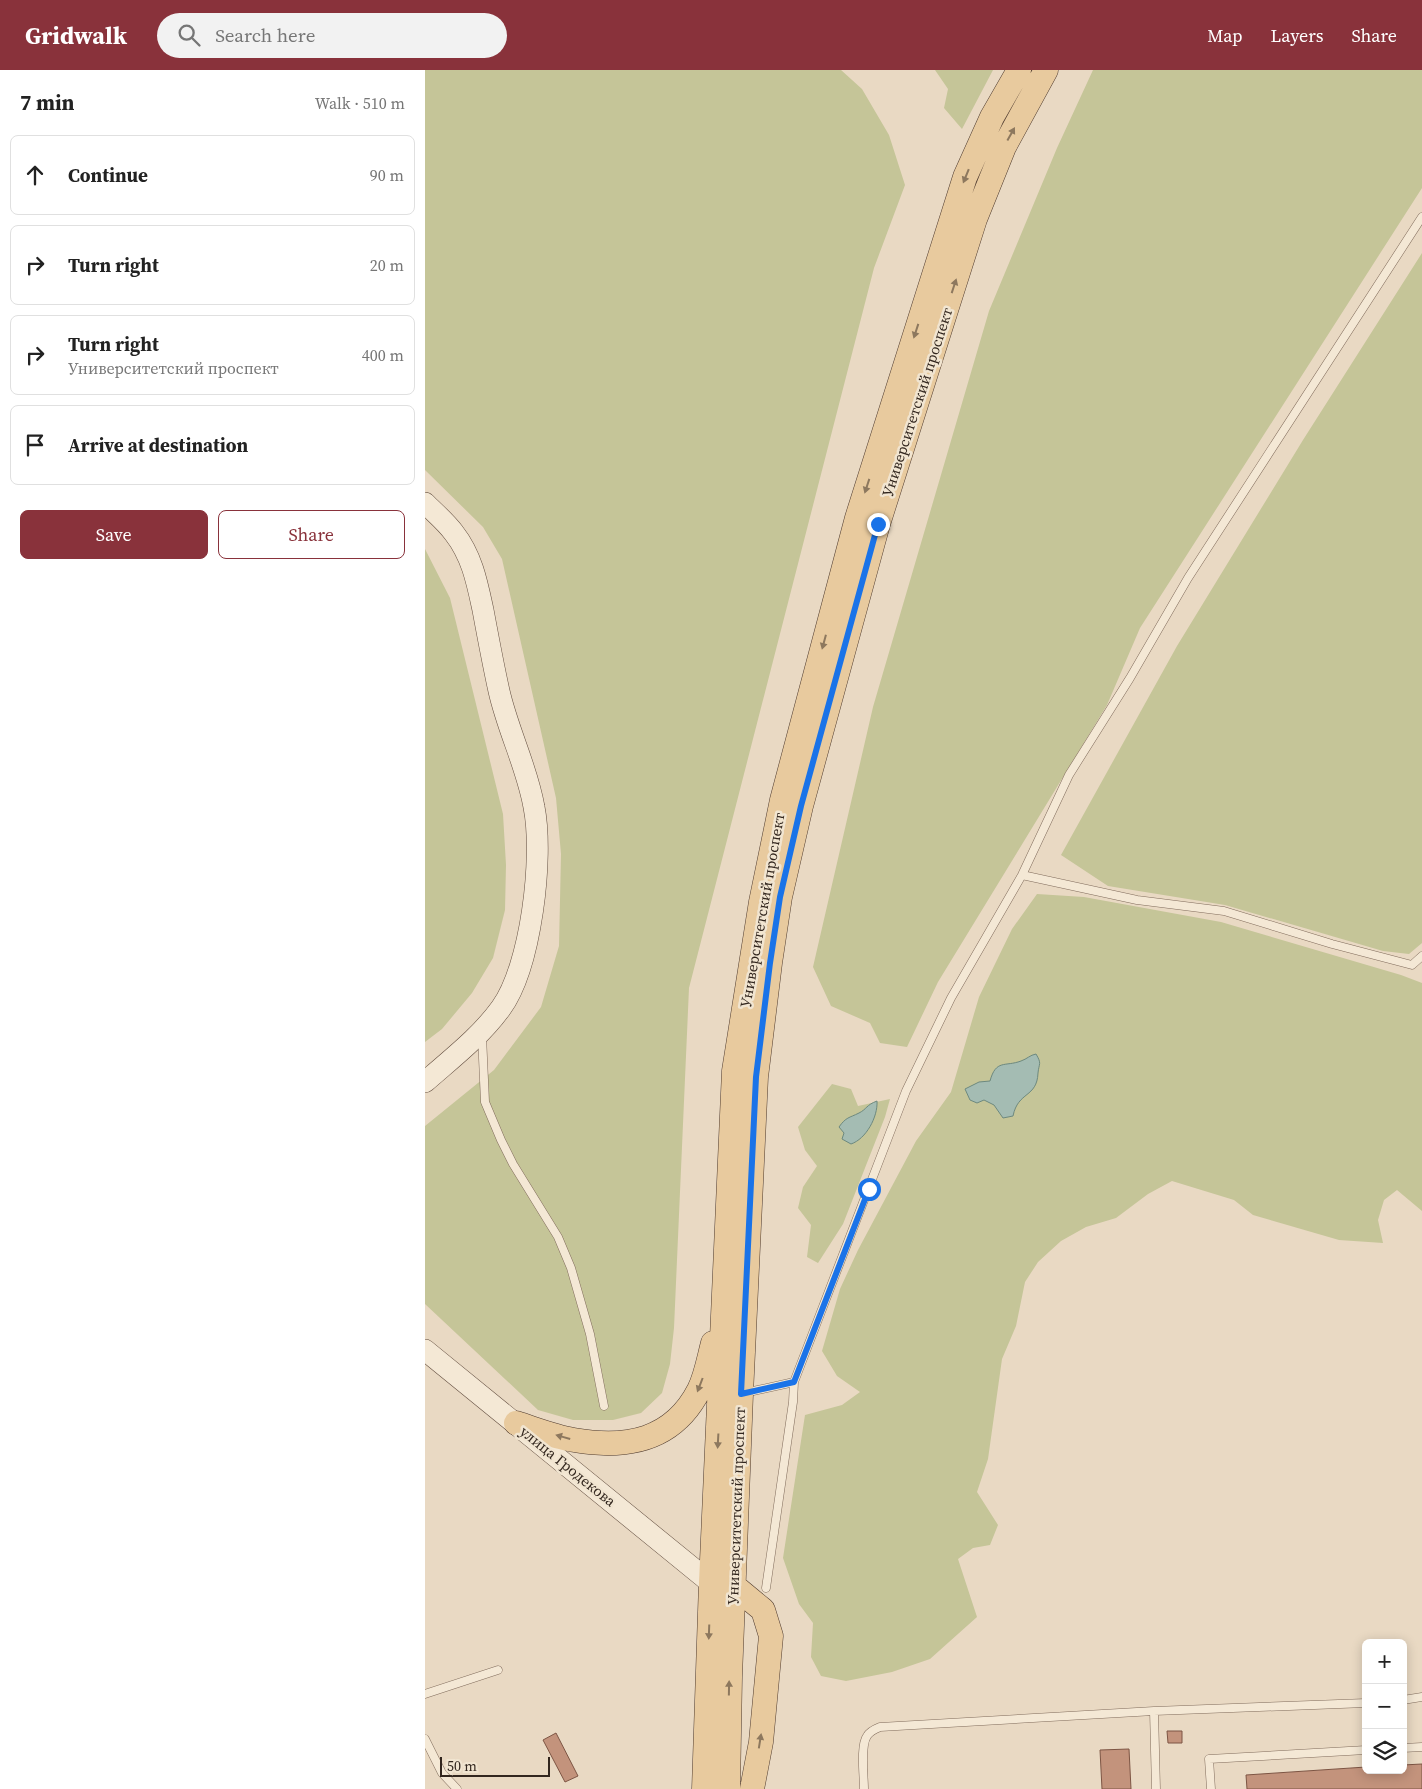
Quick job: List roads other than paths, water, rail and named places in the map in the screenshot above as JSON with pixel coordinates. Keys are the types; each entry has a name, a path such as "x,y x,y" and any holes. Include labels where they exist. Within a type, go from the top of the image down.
{"main road":[{"name":"Университетский проспект","path":"727,1789 729,1677 722,1584 724,1305 734,1071 748,978 782,800 868,520 965,177 992,117 1019,70"},
{"name":"Университетский проспект","path":"704,1789 741,1394 756,1077 780,897 868,520 975,219 1004,147 1046,70"},
{"path":"425,503 454,532 474,568 503,710 526,772 535,808 537,864 533,910 523,953 515,981 502,1007 482,1031 425,1082"},
{"path":"516,1423 573,1440 598,1443 628,1442 664,1431 683,1415 699,1389 724,1305"},
{"name":"улица Гродекова","path":"425,1350 722,1584"},
{"path":"722,1584 763,1610 771,1636 761,1742 752,1789"}],"lane":[{"path":"766,1588 793,1402 794,1382 907,1091 951,998 1022,875 1069,775 1130,678 1188,578 1422,217"},
{"path":"1022,875 1137,900 1224,911 1332,944 1411,965 1422,956"},
{"path":"482,1031 485,1102 501,1140 518,1172 558,1237 571,1268 591,1334 604,1406"},
{"path":"741,1394 794,1382"},
{"path":"425,1694 498,1670"},
{"path":"1407,1699 1422,1697"},
{"path":"863,1789 864,1744 866,1736 872,1730 880,1727 1154,1711 1362,1703"},
{"path":"1154,1711 1156,1789"},
{"path":"425,1739 442,1773 457,1789"},
{"path":"1407,1748 1422,1747"},
{"path":"1211,1789 1209,1759 1362,1750"}]}
